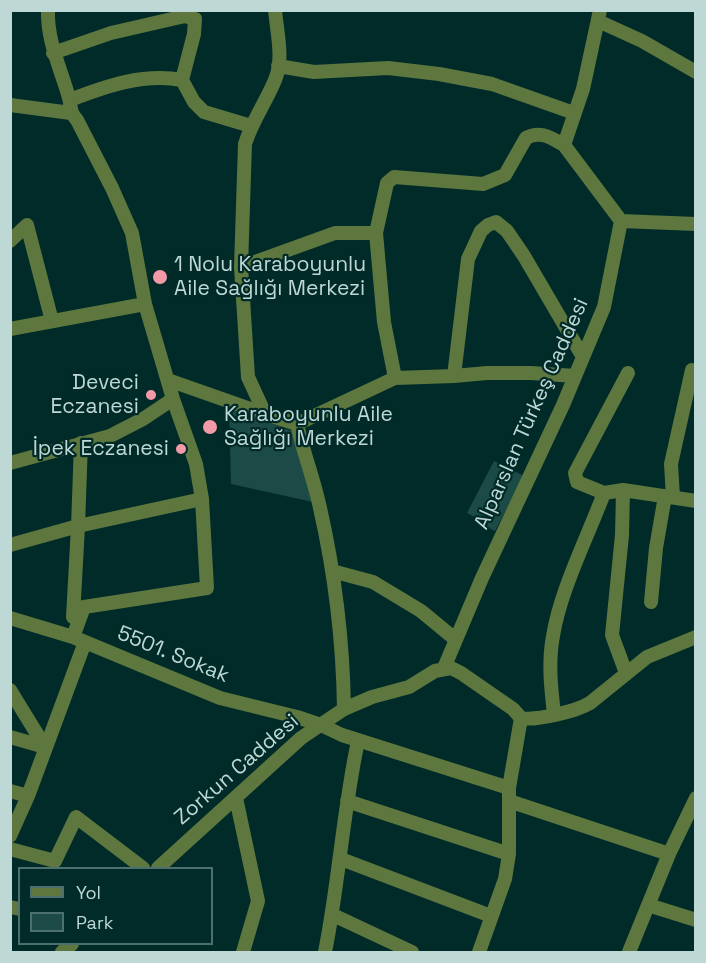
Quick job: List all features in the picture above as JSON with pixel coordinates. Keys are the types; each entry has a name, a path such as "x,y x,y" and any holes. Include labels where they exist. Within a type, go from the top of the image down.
{"street":[{"path":"10,836 28,796 45,747 79,639 80,618 84,607 207,588 202,499 196,464 173,399 145,304 132,233 70,106 53,52 48,10"},
{"path":"265,414 248,377 241,267 245,144 251,126 276,79 280,54 275,10"},
{"path":"53,52 111,33 185,16 195,20 194,34 182,80 194,102 204,112 251,126"},
{"path":"564,145 583,88 599,16 696,72"},
{"path":"278,66 314,72 388,68 439,74 492,84 574,113"},
{"path":"10,105 70,106 97,90 144,78 182,80"},
{"path":"395,378 384,322 376,233 387,183 394,177 483,184 505,175 526,138 541,134 564,145 621,221 696,224"},
{"name":"Alparslan Türkeş Caddesi","path":"444,668 604,307 621,221"},
{"path":"454,376 468,259 481,231 496,222 507,231 524,256 583,357"},
{"path":"10,241 27,225 52,321"},
{"path":"241,267 335,233 376,233"},
{"path":"10,329 145,304"},
{"path":"651,602 656,548 669,497 671,464 692,370"},
{"path":"168,380 297,423 395,378 487,373 575,376"},
{"path":"628,373 575,473 577,482 604,493 623,490 696,501"},
{"path":"10,463 110,436 143,419 173,399"},
{"path":"297,423 319,502 332,571 343,660 344,709"},
{"path":"80,618 73,616 81,443"},
{"path":"623,490 622,535 612,635 626,673"},
{"path":"554,714 550,681 553,636 566,592 604,493"},
{"path":"10,545 78,526 202,499"},
{"path":"332,571 373,582 421,611 455,639"},
{"name":"5501. Sokak","path":"10,618 79,639 220,698 321,724 358,741 669,854"},
{"path":"444,668 461,673 479,684 513,709 521,718 538,718 581,709 647,657 696,637"},
{"name":"Zorkun Caddesi","path":"159,867 293,745 321,724 344,709 372,697 409,687 444,668"},
{"path":"10,690 45,747"},
{"path":"479,952 505,879 509,854 509,795 521,718"},
{"path":"10,737 45,747"},
{"path":"326,952 341,859 347,801 358,741"},
{"path":"10,791 28,796"},
{"path":"236,798 258,902 243,952"},
{"path":"347,801 509,854"},
{"path":"629,952 669,854 694,808"},
{"path":"10,849 55,861 76,817 142,867"},
{"path":"341,859 491,916"},
{"path":"648,905 696,920"},
{"path":"333,915 412,952"}],"green space":[{"path":"229,407 294,432 313,502 231,484"},
{"path":"494,461 524,476 495,531 477,522 478,519 467,513"}],"place":[{"name":"1 Nolu Karaboyunlu Aile Sağlığı Merkezi","path":"160,277"},
{"name":"Deveci Eczanesi","path":"151,395"},
{"name":"Karaboyunlu Aile Sağlığı Merkezi","path":"210,427"},
{"name":"İpek Eczanesi","path":"181,449"}]}
